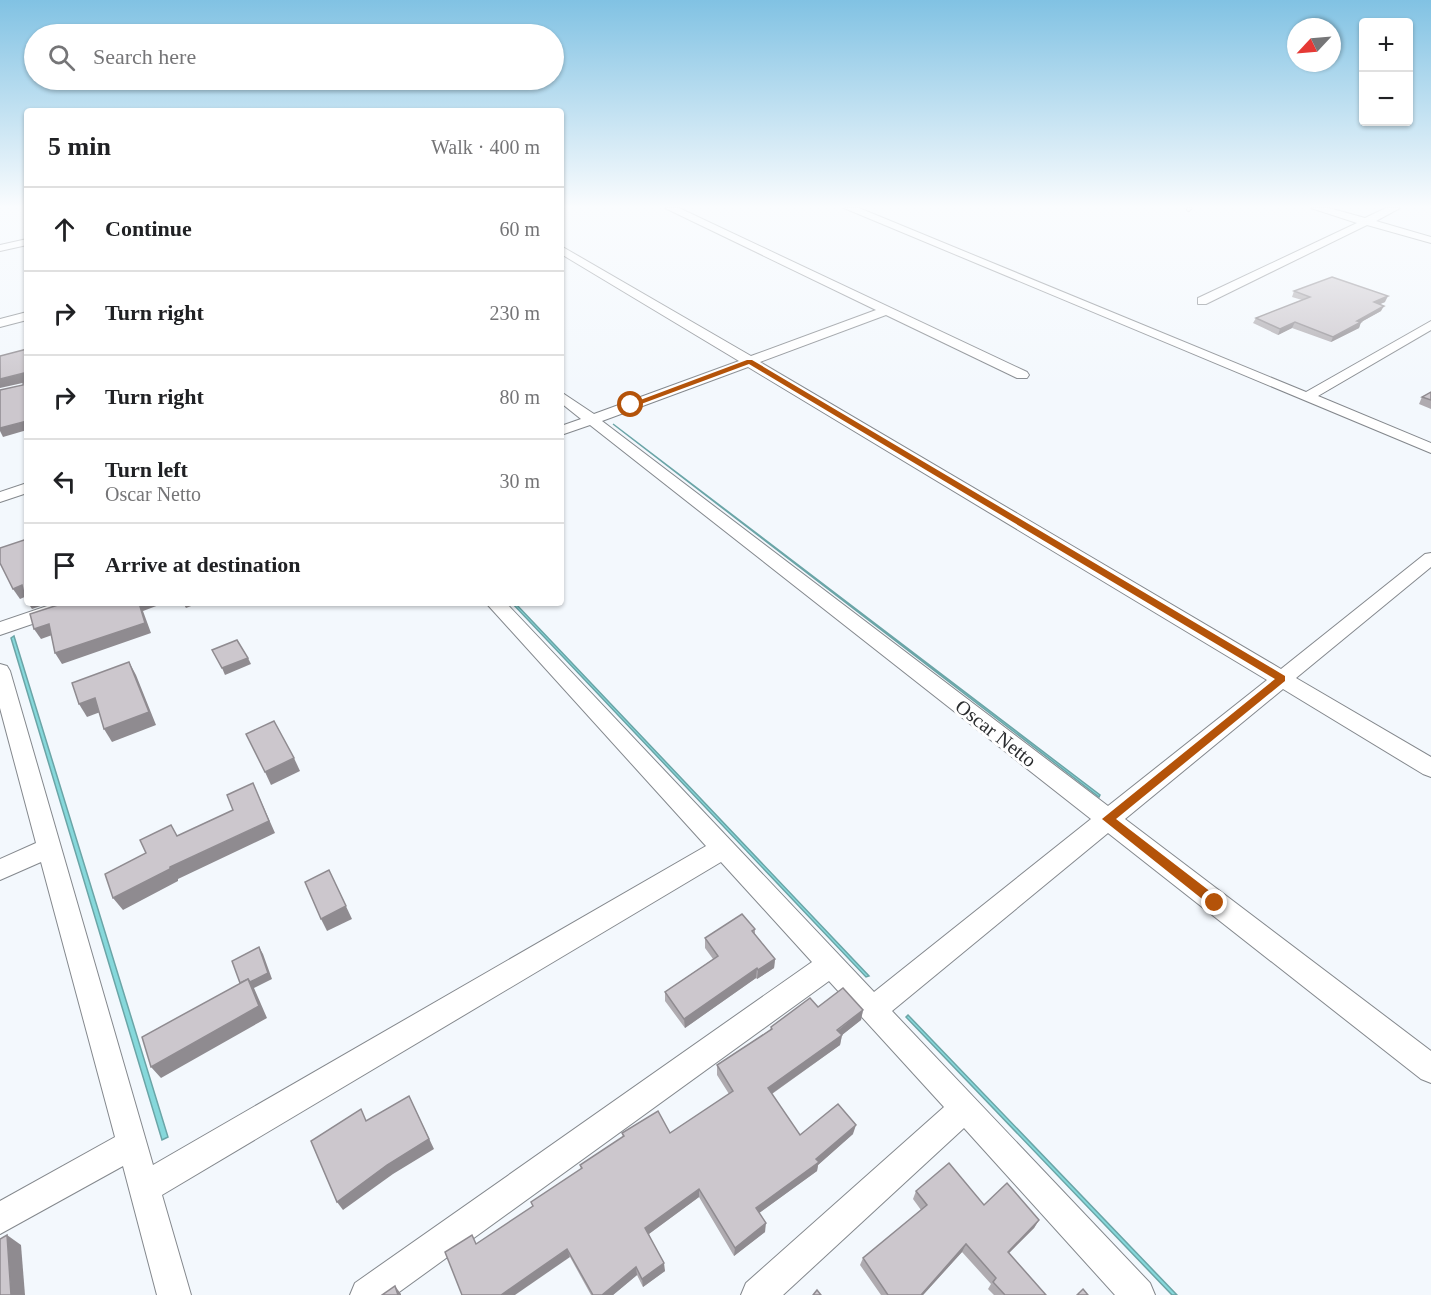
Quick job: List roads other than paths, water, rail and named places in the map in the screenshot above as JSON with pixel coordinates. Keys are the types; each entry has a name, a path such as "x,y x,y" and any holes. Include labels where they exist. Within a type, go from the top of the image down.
{"street":[{"path":"594,268 1431,768"},
{"path":"797,268 1023,375"},
{"path":"995,268 1431,448"},
{"path":"1202,301 1271,268"},
{"path":"564,430 886,311"},
{"path":"0,323 24,317"},
{"path":"1307,397 1431,325"},
{"name":"Oscar Netto","path":"564,398 1431,1069"},
{"path":"0,497 24,489"},
{"path":"873,1009 1431,558"},
{"path":"0,629 66,606"},
{"path":"498,606 1138,1295"},
{"path":"0,671 174,1295"},
{"path":"0,870 49,848"},
{"path":"145,1187 722,849"},
{"path":"367,1295 830,965"},
{"path":"758,1295 964,1108"},
{"path":"0,1218 132,1144"}],"water":[{"path":"613,424 1100,795 1099,797"},
{"path":"515,606 518,606 869,976 866,977"},
{"path":"14,636 168,1137 162,1140 11,638"},
{"path":"908,1015 1177,1295 1172,1295 906,1017"}]}
